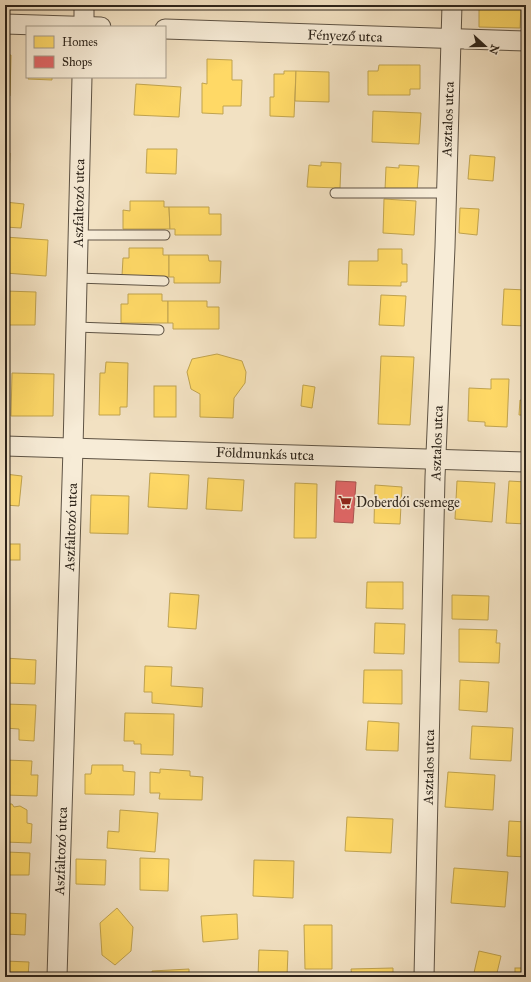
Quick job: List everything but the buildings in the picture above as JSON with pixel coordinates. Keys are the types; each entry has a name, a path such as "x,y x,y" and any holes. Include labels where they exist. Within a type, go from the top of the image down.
{"street":[{"path":"84,5 89,26"},
{"name":"Asztalos utca","path":"424,977 436,460 452,5"},
{"path":"5,24 61,26"},
{"name":"Fényező utca","path":"166,29 526,42"},
{"name":"Aszfaltozó utca","path":"57,977 73,448 82,78"},
{"name":"Földmunkás utca","path":"5,446 526,462"}],"lane":[{"path":"335,193 446,193"},
{"path":"78,235 165,235"},
{"path":"77,278 164,281"},
{"path":"76,327 158,330"}],"place":[{"name":"Doberdói csemege","path":"345,502"}]}
